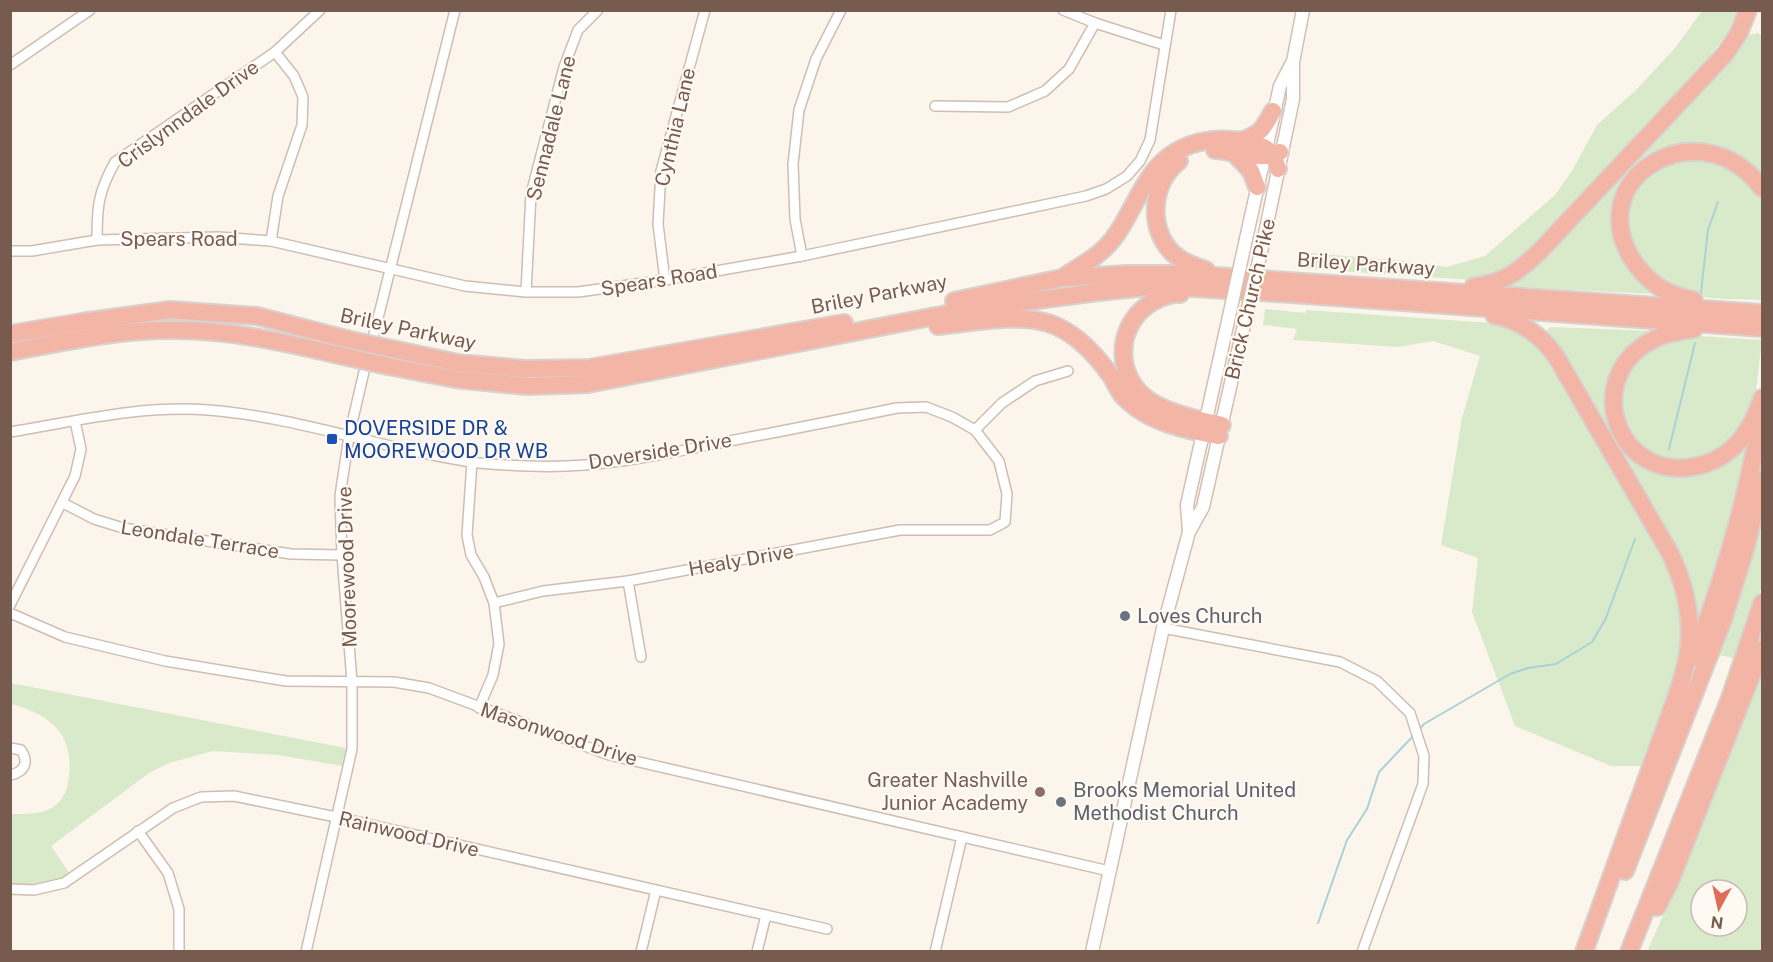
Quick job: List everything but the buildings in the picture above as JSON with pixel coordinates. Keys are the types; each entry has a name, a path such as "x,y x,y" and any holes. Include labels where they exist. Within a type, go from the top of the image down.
{"highway":[{"path":"1451,291 1495,283 1518,272 1725,54 1739,33 1748,10"},
{"path":"1227,276 1197,267 1177,257 1164,240 1155,212 1157,190 1174,165 1183,158 1195,153 1236,146 1263,130 1273,111"},
{"path":"1062,278 1097,255 1112,241 1147,181 1161,162 1170,155 1205,140 1273,156"},
{"path":"1236,146 1251,171 1257,187"},
{"path":"1762,188 1744,169 1719,156 1693,151 1666,156 1647,166 1632,183 1624,197 1620,227 1632,259 1642,273 1658,288 1682,297 1732,305 1762,313"},
{"name":"Briley Parkway","path":"10,334 170,310 257,316 346,339 459,363 525,369 589,368 899,313 1062,278 1128,274 1227,276 1762,313"},
{"name":"Briley Parkway","path":"10,352 88,337 169,330 214,331 260,338 455,379 527,386 588,384 977,308 1147,287 1292,294 1762,328"},
{"path":"1212,429 1145,398 1133,384 1124,362 1123,351 1127,330 1133,319 1146,306 1173,294 1264,298 1292,294"},
{"path":"1434,305 1502,316 1516,322 1544,341 1557,358 1640,499 1679,571 1689,611 1689,648 1670,714"},
{"path":"848,334 1012,319 1048,323 1066,332 1095,356 1123,395 1144,413 1179,427 1212,429"},
{"path":"1741,326 1677,331 1646,343 1634,352 1619,375 1613,405 1615,419 1621,435 1631,449 1650,462 1669,469 1690,469 1711,462 1728,452 1743,438 1755,421 1762,398"},
{"path":"1584,951 1670,714 1710,615 1729,556 1752,465 1762,408"},
{"path":"1593,951 1723,620 1746,547 1762,479"},
{"path":"1629,951 1730,698 1762,603"},
{"path":"1636,951 1669,884 1762,650"}],"main road":[{"name":"Brick Church Pike","path":"1212,429 1228,321 1257,187 1273,156 1293,99 1293,62 1303,10"},
{"name":"Brick Church Pike","path":"1092,951 1163,628 1189,532 1187,505 1244,325 1263,243 1273,156 1273,111 1280,86 1293,62"}],"street":[{"path":"10,65 90,10"},
{"name":"Crislynndale Drive","path":"97,240 97,206 104,181 115,162 275,52 320,10"},
{"name":"Moorewood Drive","path":"306,951 352,749 352,682 342,555 340,496 349,436 454,10"},
{"name":"Sennadale Lane","path":"526,292 531,194 564,67 578,30 598,10"},
{"name":"Cynthia Lane","path":"665,280 658,224 661,171 705,10"},
{"path":"802,256 795,219 793,164 799,110 816,59 841,10"},
{"path":"1063,10 1095,23 1164,45"},
{"name":"Spears Road","path":"10,251 32,251 97,240 209,236 271,241 465,286 526,292 588,291 802,256 1086,196 1107,189 1126,176 1140,161 1150,140 1171,10"},
{"path":"935,106 1008,107 1045,91 1069,69 1095,23"},
{"path":"271,241 278,196 302,125 303,97 294,76 275,52"},
{"path":"975,430 1002,403 1035,381 1068,371"},
{"name":"Doverside Drive","path":"10,432 105,414 153,409 207,410 256,415 472,462 532,466 647,458 897,408 926,407 952,417 975,430 999,461 1007,494 1005,522 990,530"},
{"path":"10,605 75,476 81,449 75,421"},
{"path":"472,462 467,535 471,555 484,577 494,603 499,644 493,675 479,708"},
{"name":"Leondale Terrace","path":"63,503 94,519 123,528 291,554 342,555"},
{"name":"Healy Drive","path":"494,603 543,591 628,580 900,530 990,530"},
{"path":"628,580 641,657"},
{"name":"Masonwood Drive","path":"10,613 65,637 165,661 286,681 394,682 429,688 609,755 1109,871"},
{"path":"1163,628 1340,662 1377,681 1410,713 1424,756 1423,784 1362,951"},
{"path":"10,748 15,747 21,750 26,760 24,768 19,773 10,775"},
{"name":"Rainwood Drive","path":"10,889 34,890 64,883 172,808 201,796 234,795 827,929"},
{"path":"138,831 168,873 179,909 179,951"},
{"path":"935,951 962,837"},
{"path":"641,951 656,890"},
{"path":"757,951 766,915"}],"green space":[{"path":"1702,11 1742,11 1738,20 1672,104 1536,251 1487,281 1308,269 1311,253 1447,267 1485,256 1556,194 1573,169 1597,125 1636,90 1675,48"},
{"path":"1758,33 1762,36 1762,178 1748,166 1665,151 1617,205 1654,290 1653,294 1514,287 1509,284 1730,58 1749,35"},
{"path":"1704,158 1738,173 1752,185 1762,200 1762,300 1701,297 1668,288 1650,273 1633,242 1629,217 1635,194 1641,184 1673,160"},
{"path":"1265,309 1492,323 1507,326 1527,337 1542,351 1665,557 1679,591 1683,641 1676,671 1644,766 1611,766 1515,726 1472,612 1478,558 1441,545 1462,418 1480,356 1433,341 1398,347 1293,340 1297,329 1263,325"},
{"path":"1550,327 1656,331 1648,337 1608,409 1653,470 1748,445 1735,506 1695,639 1694,614 1560,350 1547,330"},
{"path":"1700,336 1762,340 1755,400 1748,422 1719,450 1703,458 1685,462 1657,458 1631,437 1623,421 1621,399 1623,381 1630,368 1667,340"},
{"path":"1762,515 1762,586 1738,659 1719,655 1749,566"},
{"path":"1762,673 1762,951 1647,952 1698,836"},
{"path":"11,683 346,748 342,766 278,755 213,751 169,763 149,773 51,846 70,874 49,883 34,886 11,886 10,814 40,812 56,805 67,788 70,761 63,737 56,728 37,713 11,704"}],"waterway":[{"path":"1701,292 1708,230 1718,202"},
{"path":"1669,449 1695,343"},
{"path":"1418,731 1424,724 1510,674 1528,668 1556,664 1592,642 1606,618 1635,539"},
{"path":"1318,923 1347,840 1367,809 1379,772 1414,735"}],"place":[{"name":"DOVERSIDE DR & MOOREWOOD DR WB","path":"332,439"},
{"name":"Loves Church","path":"1125,616"},
{"name":"Greater Nashville Junior Academy","path":"1040,792"},
{"name":"Brooks Memorial United Methodist Church","path":"1061,802"}]}
